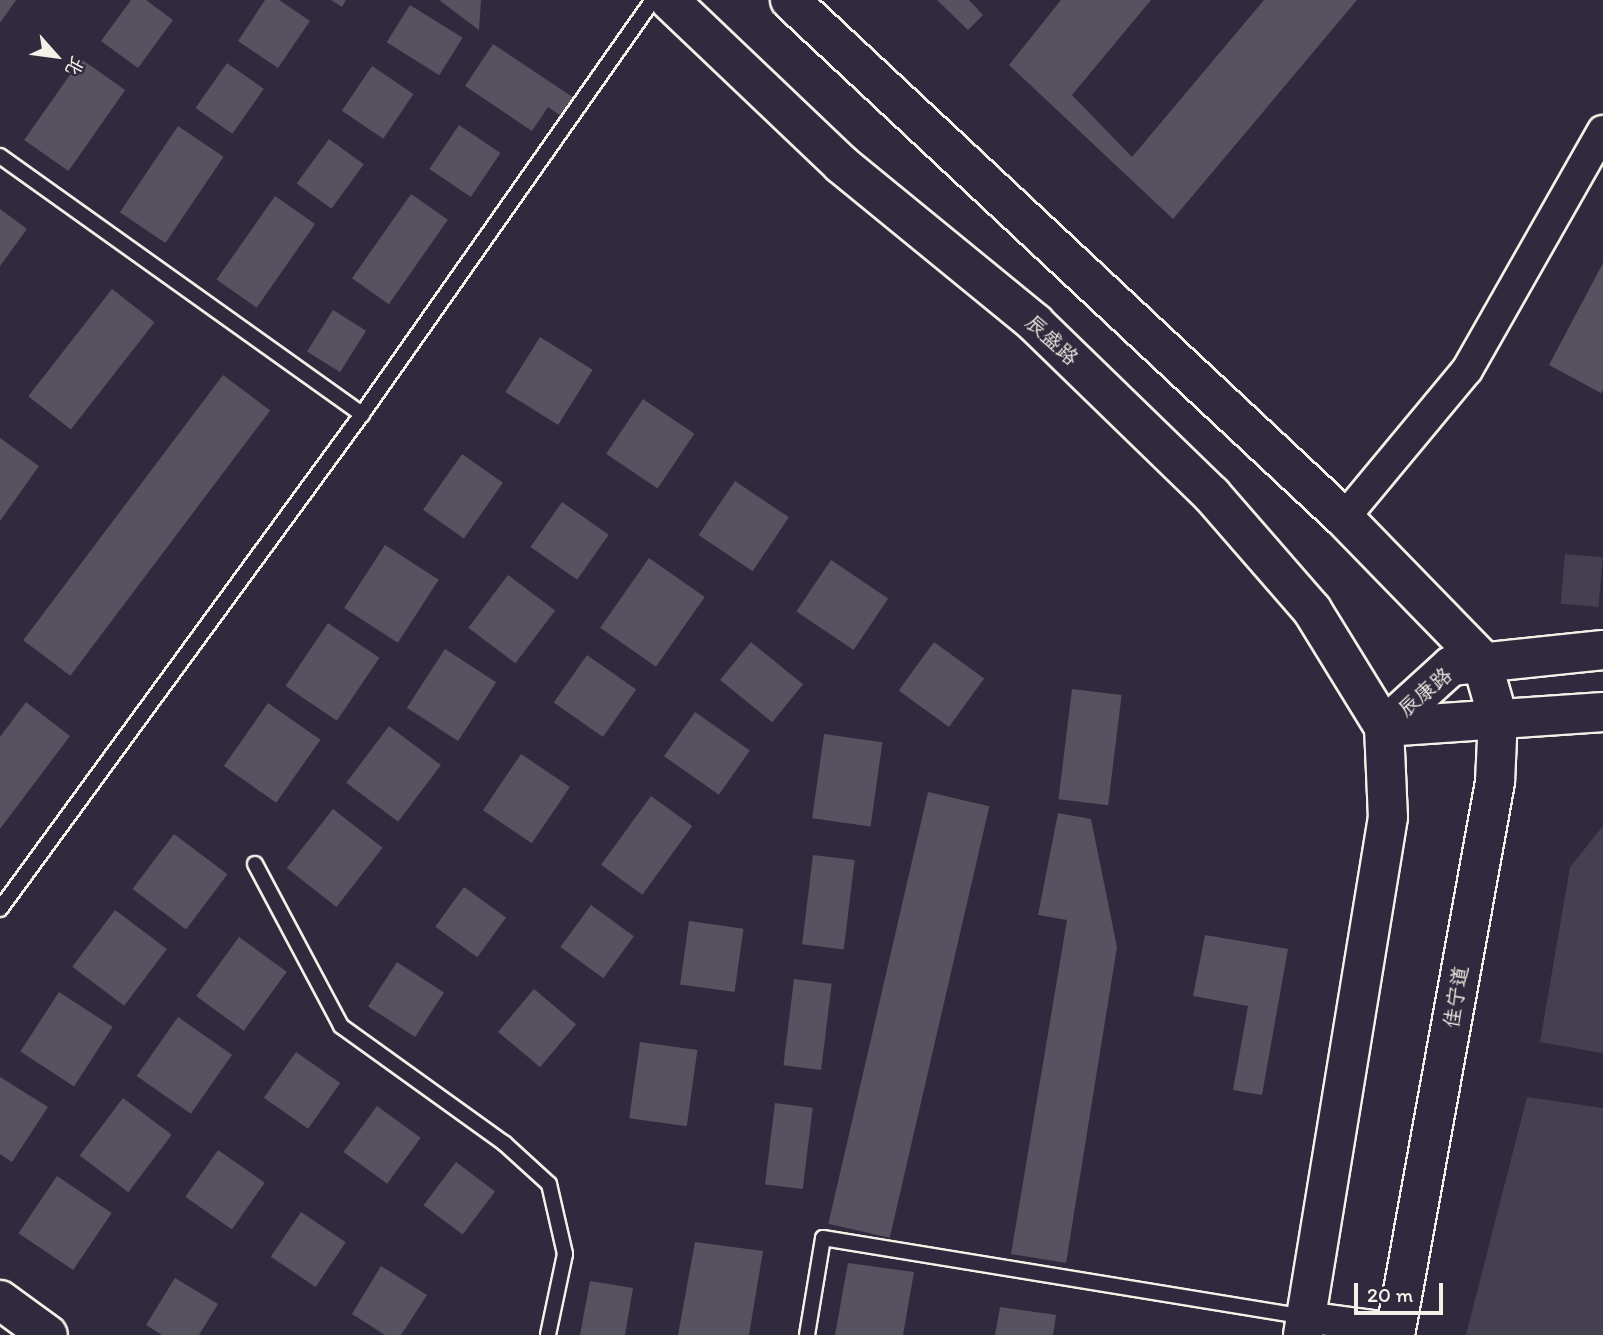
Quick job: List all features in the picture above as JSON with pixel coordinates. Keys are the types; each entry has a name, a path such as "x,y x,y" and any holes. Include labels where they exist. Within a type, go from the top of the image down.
{"main road":[{"name":"辰盛路","path":"669,0 841,164 1035,323 1212,495 1312,610 1384,727"},
{"path":"790,0 1344,518 1481,659"},
{"name":"辰康路","path":"1384,727 1451,666 1481,659 1603,650"},
{"name":"佳宁道","path":"1395,1332 1495,782 1498,718 1481,659"},
{"name":"辰康路","path":"1384,727 1603,712"},
{"path":"1304,1326 1388,817 1384,727"},
{"path":"0,1300 48,1335"}],"street":[{"path":"1344,518 1467,370 1603,131"},
{"path":"1304,1326 1395,1332"}],"lane":[{"path":"0,909 362,414 653,0"},
{"path":"0,156 362,414"},
{"path":"255,864 341,1026 504,1143 549,1184 565,1254 548,1335"},
{"path":"807,1335 823,1238 1304,1326"}],"shaded area":[{"path":"1565,554 1603,557 1598,607 1561,604"},
{"path":"1603,826 1602,1053 1540,1042 1570,867"},
{"path":"1527,1097 1603,1108 1603,1335 1466,1335"}],"building":[{"path":"0,0 16,0 0,23"},
{"path":"131,0 146,0 173,20 138,68 101,41"},
{"path":"265,0 279,0 310,21 278,68 238,41"},
{"path":"331,0 346,0 342,7"},
{"path":"439,0 481,0 479,30"},
{"path":"937,0 969,0 983,15 968,30"},
{"path":"1061,0 1151,0 1072,95 1132,157 1264,0 1357,0 1173,219 1009,65"},
{"path":"410,5 463,38 439,75 387,42"},
{"path":"493,44 574,98 561,116 548,107 532,131 465,86"},
{"path":"81,59 125,90 68,171 24,140"},
{"path":"227,63 264,89 232,134 195,108"},
{"path":"372,66 413,94 383,139 342,111"},
{"path":"459,125 500,153 471,197 429,169"},
{"path":"178,126 224,157 165,243 120,212"},
{"path":"329,139 364,164 331,209 297,183"},
{"path":"411,194 448,220 389,304 352,278"},
{"path":"275,196 315,224 257,308 216,280"},
{"path":"0,209 27,229 0,266"},
{"path":"1603,263 1603,390 1601,393 1549,365"},
{"path":"112,289 155,322 71,429 28,396"},
{"path":"333,310 366,331 340,372 307,352"},
{"path":"540,337 593,370 558,425 506,392"},
{"path":"223,375 270,411 70,676 23,640"},
{"path":"643,399 694,434 657,488 606,454"},
{"path":"0,438 39,466 0,521"},
{"path":"462,454 503,483 464,538 423,510"},
{"path":"735,481 789,517 753,571 699,535"},
{"path":"562,502 609,535 577,580 530,547"},
{"path":"385,545 439,580 398,643 344,608"},
{"path":"649,558 705,597 656,667 600,628"},
{"path":"831,560 888,599 854,650 796,611"},
{"path":"508,575 555,611 515,663 468,628"},
{"path":"328,623 379,658 337,721 286,686"},
{"path":"751,642 803,684 772,722 720,680"},
{"path":"934,642 984,678 949,727 899,691"},
{"path":"445,649 496,682 458,741 407,708"},
{"path":"587,655 636,689 603,737 554,703"},
{"path":"1072,689 1122,695 1108,805 1058,799"},
{"path":"26,702 70,736 0,829 0,737"},
{"path":"268,703 320,740 276,803 224,766"},
{"path":"695,712 750,750 719,795 664,756"},
{"path":"389,726 441,765 398,822 346,783"},
{"path":"824,734 882,742 871,826 812,818"},
{"path":"521,754 570,787 532,843 483,810"},
{"path":"928,792 989,806 890,1238 828,1224"},
{"path":"651,796 692,826 642,895 601,865"},
{"path":"333,809 383,848 336,907 287,868"},
{"path":"1058,813 1091,819 1117,947 1066,1263 1011,1254 1067,920 1038,915"},
{"path":"174,834 228,874 186,929 132,889"},
{"path":"813,855 855,860 844,949 802,944"},
{"path":"464,887 506,918 477,957 435,927"},
{"path":"591,905 634,936 603,978 560,947"},
{"path":"115,910 167,949 124,1006 72,967"},
{"path":"689,921 743,929 735,992 680,984"},
{"path":"1205,935 1288,949 1262,1095 1233,1090 1248,1006 1193,996"},
{"path":"239,937 287,972 244,1031 196,996"},
{"path":"397,962 444,992 415,1037 368,1006"},
{"path":"794,979 832,984 821,1070 783,1065"},
{"path":"534,989 576,1024 540,1067 498,1032"},
{"path":"59,992 113,1027 74,1086 20,1052"},
{"path":"178,1017 232,1055 191,1114 137,1076"},
{"path":"640,1042 697,1050 687,1126 629,1118"},
{"path":"296,1052 340,1083 308,1129 264,1098"},
{"path":"0,1077 48,1107 12,1162 0,1154"},
{"path":"123,1098 172,1135 128,1192 80,1156"},
{"path":"775,1103 813,1108 803,1189 765,1184"},
{"path":"377,1106 421,1138 387,1184 343,1152"},
{"path":"218,1150 265,1183 232,1229 185,1197"},
{"path":"456,1162 495,1191 463,1235 424,1205"},
{"path":"57,1176 112,1213 73,1270 18,1233"},
{"path":"301,1212 346,1242 316,1287 271,1257"},
{"path":"695,1242 763,1251 749,1335 678,1335"},
{"path":"848,1263 914,1272 903,1335 835,1335"},
{"path":"381,1266 427,1295 401,1335 385,1335 352,1314"},
{"path":"175,1278 218,1304 199,1335 162,1335 146,1325"},
{"path":"590,1281 633,1288 625,1335 580,1335"},
{"path":"1000,1307 1056,1315 1053,1335 995,1335"}]}
